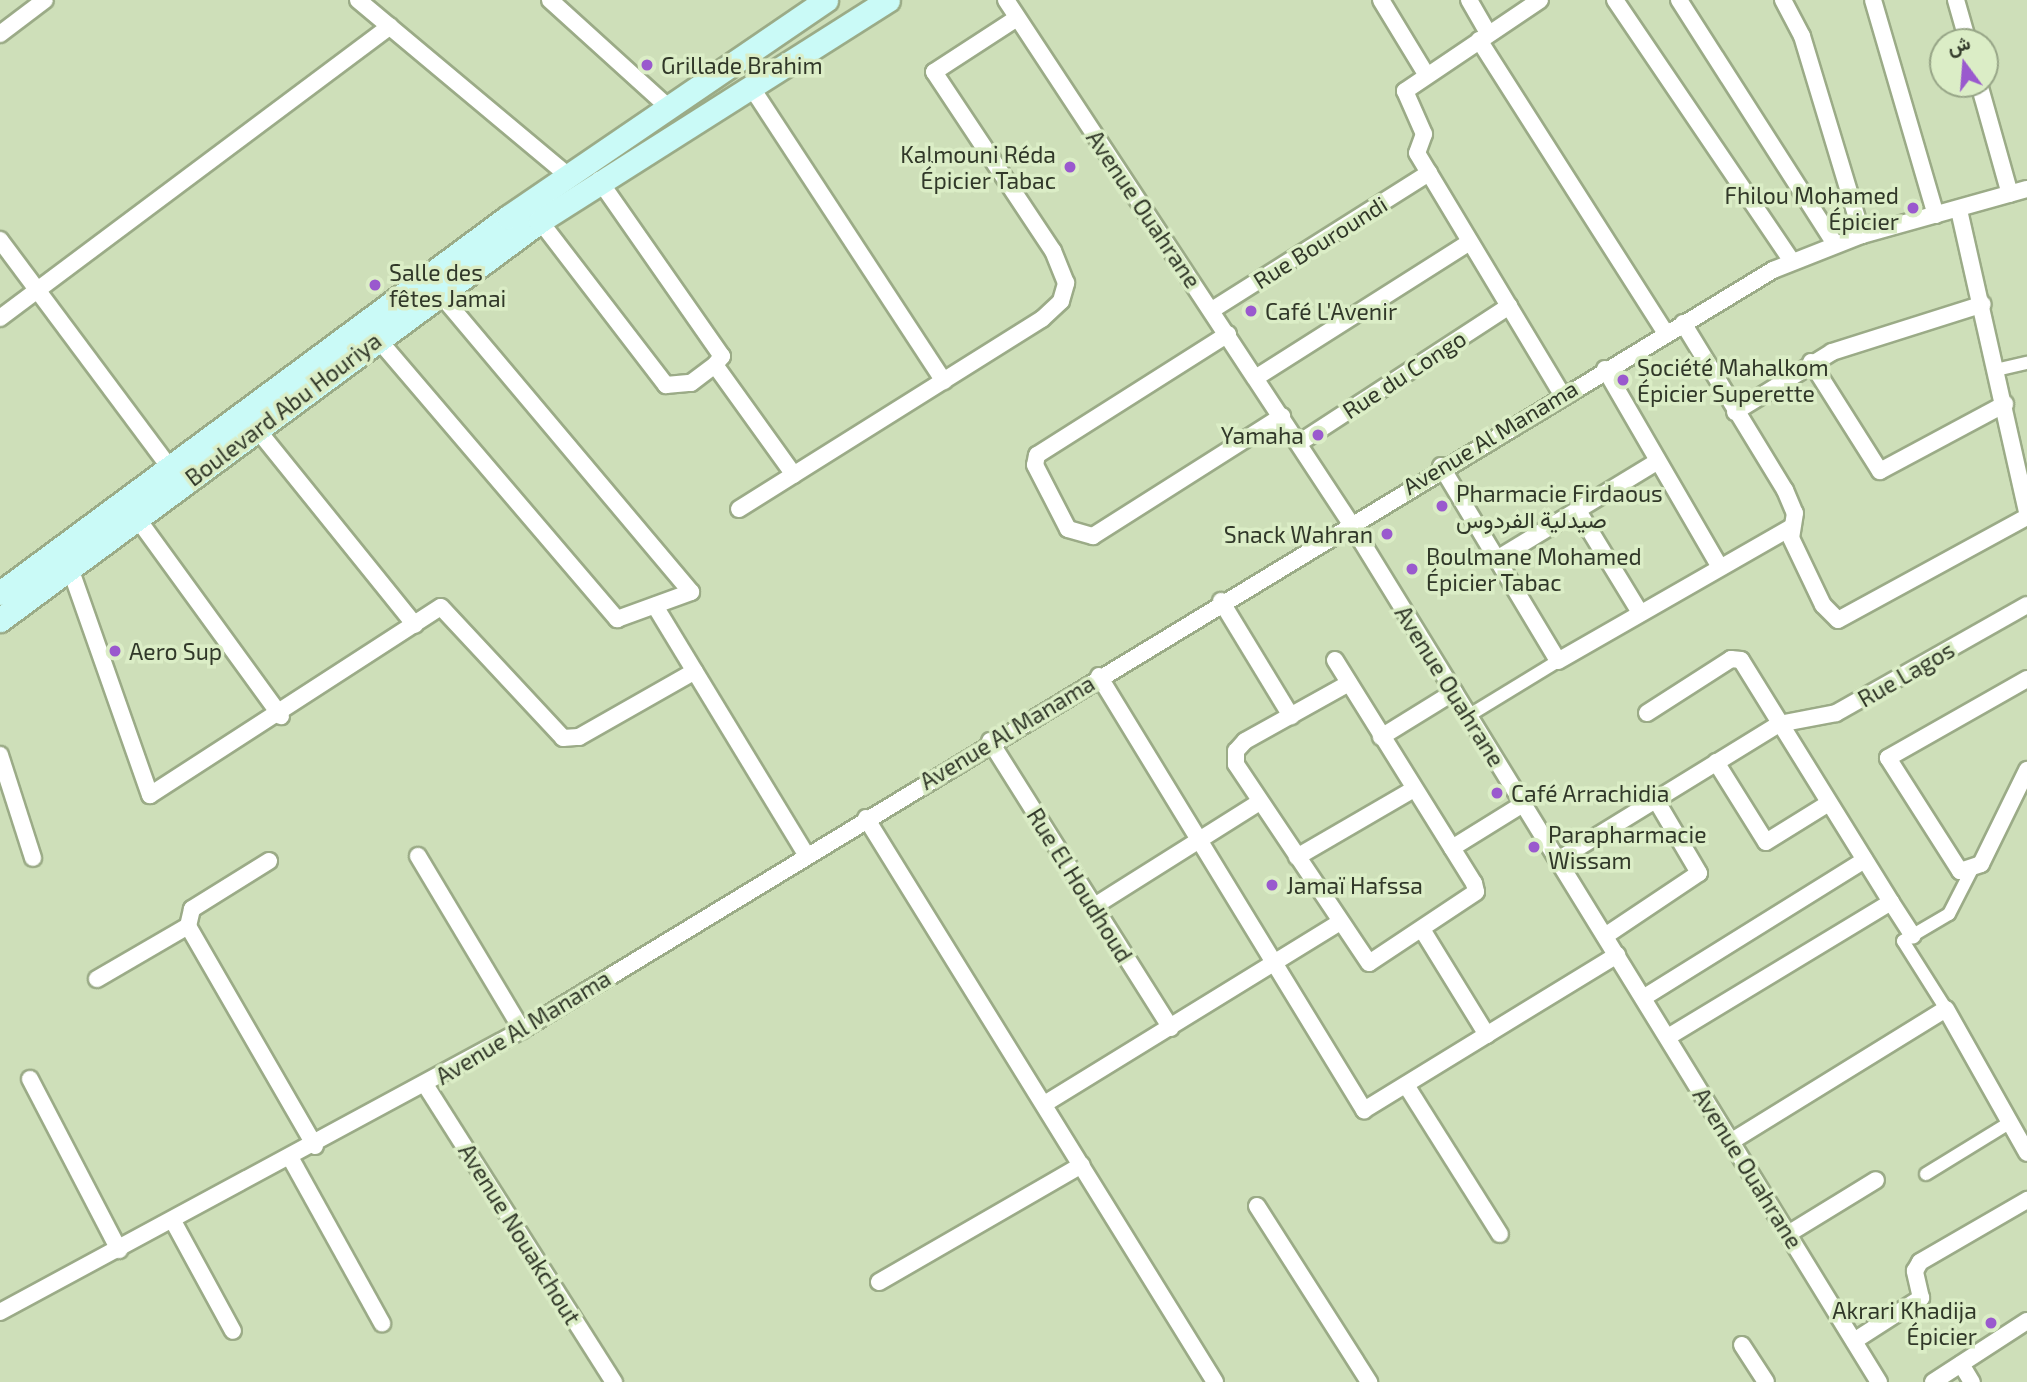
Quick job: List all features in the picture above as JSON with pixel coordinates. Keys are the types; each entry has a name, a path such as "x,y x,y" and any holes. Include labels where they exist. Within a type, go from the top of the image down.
{"main road":[{"name":"Boulevard Abu Houriya","path":"0,593 567,175 826,0"},
{"name":"Boulevard Abu Houriya","path":"0,620 377,338 540,221 599,180 888,0"}],"street":[{"path":"0,34 24,6 45,0"},
{"path":"358,0 567,175"},
{"path":"551,0 667,106"},
{"name":"Avenue Ouahrane","path":"1006,0 1257,377 1349,521 1879,1382"},
{"path":"1381,0 1426,74"},
{"path":"1469,0 1484,37 1666,333"},
{"path":"1539,0 1426,74 1405,91 1424,134 1416,150 1561,393"},
{"path":"1615,0 1791,260"},
{"path":"1679,0 1835,244"},
{"path":"1783,0 1806,49 1862,235"},
{"path":"1873,0 1936,215"},
{"path":"1956,0 1964,28"},
{"path":"739,509 1042,319 1061,300 1066,283 1053,251 934,72 1017,18"},
{"path":"0,318 390,26"},
{"path":"750,85 944,381"},
{"path":"1983,98 2010,194"},
{"name":"Rue Bouroundi","path":"1212,310 1429,173"},
{"path":"540,221 666,386 691,383 715,365 722,356 599,180"},
{"name":"Avenue Al Manama","path":"0,1312 291,1159 522,1030 1349,521 1561,393 1791,260 1862,235 2027,189"},
{"path":"1790,528 1823,605 1838,620 2027,514 2021,455 1959,210"},
{"path":"0,240 169,467"},
{"path":"1257,377 1470,242"},
{"path":"377,338 617,619 691,592 439,293"},
{"path":"1735,412 1811,362 1983,304"},
{"name":"Rue du Congo","path":"1299,443 1509,306"},
{"path":"1468,716 1639,611 1790,528 1796,513 1785,490 1683,323"},
{"path":"1228,334 1037,455 1035,466 1068,529 1093,536 1282,416"},
{"path":"1811,362 1880,471 2006,404"},
{"path":"2000,369 2027,363"},
{"path":"715,365 794,475"},
{"path":"1605,369 1719,566"},
{"path":"256,428 415,625"},
{"path":"1497,559 1658,461"},
{"path":"1441,466 1558,661"},
{"path":"1578,511 1639,611"},
{"path":"137,519 281,716"},
{"path":"70,568 150,795 281,716 437,609 447,609 563,738 579,737 695,671"},
{"path":"1221,601 1291,716"},
{"name":"Rue Lagos","path":"1558,860 1779,724 1836,713 2027,605"},
{"path":"655,606 806,855"},
{"path":"1647,713 1737,657 1913,936"},
{"path":"1335,660 1451,848 1476,892 1423,931 1369,963 1258,803 1236,764 1236,751 1349,683"},
{"path":"1099,676 1200,838 1358,1106 1371,1110 1406,1085 1617,955"},
{"path":"1971,871 1953,866 1888,758 2027,679"},
{"path":"1381,737 1454,692"},
{"name":"Rue El Houdhoud","path":"990,741 1171,1028"},
{"path":"0,755 33,858"},
{"path":"1716,762 1766,842 1829,803"},
{"path":"2027,772 2000,833 1971,871 1949,914 1903,941 2027,1153"},
{"path":"1297,857 1414,789"},
{"path":"1605,936 1699,873 1656,800"},
{"path":"1093,906 1258,803"},
{"path":"1451,848 1523,804"},
{"path":"866,818 1046,1103 1215,1382"},
{"path":"418,856 522,1030"},
{"path":"1643,998 1866,860"},
{"path":"269,861 192,908 188,926 315,1146"},
{"path":"1668,1037 1891,902"},
{"path":"1046,1103 1339,923"},
{"path":"97,979 188,926"},
{"path":"1423,931 1487,1035"},
{"path":"1732,1141 1945,1009"},
{"path":"30,1079 119,1250"},
{"path":"1406,1085 1500,1234"},
{"name":"Avenue Nouakchout","path":"426,1086 614,1382"},
{"path":"1926,1174 2009,1123"},
{"path":"291,1159 382,1323"},
{"path":"879,1282 1082,1165"},
{"path":"1788,1234 1876,1181"},
{"path":"1854,1341 1921,1298 1914,1271 1920,1262 2027,1200"},
{"path":"1256,1206 1369,1382"},
{"path":"173,1222 233,1331"},
{"path":"1933,1382 2027,1321"},
{"path":"1742,1345 1766,1382"},
{"path":"1961,1364 1972,1382"}],"place":[{"name":"Grillade Brahim","path":"647,65"},
{"name":"Kalmouni Réda Épicier Tabac","path":"1070,167"},
{"name":"Fhilou Mohamed Épicier","path":"1913,208"},
{"name":"Salle des fêtes Jamai","path":"375,285"},
{"name":"Café L'Avenir","path":"1251,311"},
{"name":"Société Mahalkom Épicier Superette","path":"1623,380"},
{"name":"Yamaha","path":"1318,435"},
{"name":"Pharmacie Firdaous صيدلية الفردوس","path":"1442,506"},
{"name":"Snack Wahran","path":"1387,534"},
{"name":"Boulmane Mohamed Épicier Tabac","path":"1412,569"},
{"name":"Aero Sup","path":"115,651"},
{"name":"Café Arrachidia","path":"1497,793"},
{"name":"Parapharmacie Wissam","path":"1534,847"},
{"name":"Jamaï Hafssa","path":"1272,885"},
{"name":"Akrari Khadija Épicier","path":"1991,1323"}]}
